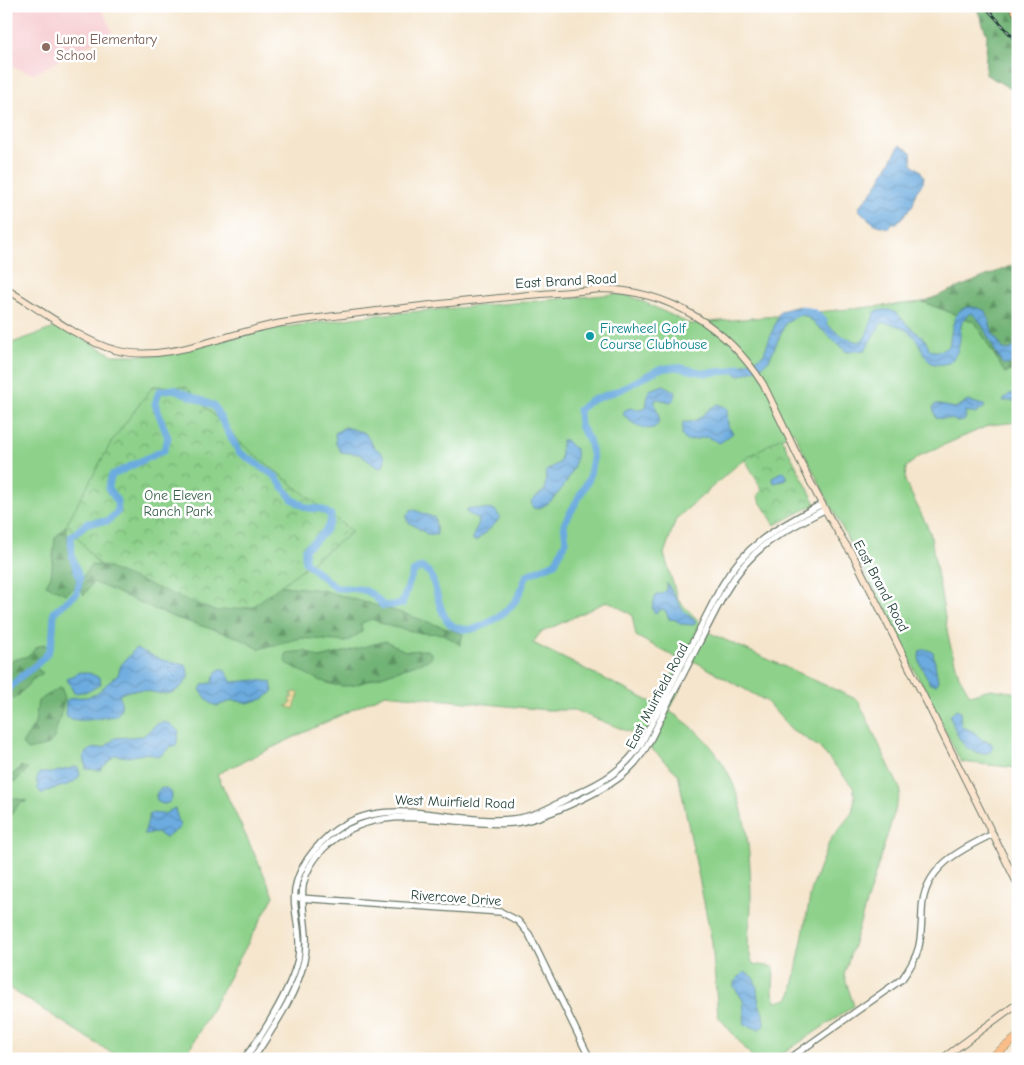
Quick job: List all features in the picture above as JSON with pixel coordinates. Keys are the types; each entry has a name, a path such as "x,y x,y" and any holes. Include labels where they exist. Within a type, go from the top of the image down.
{"highway":[{"path":"989,1059 1018,1037"}],"main road":[{"path":"1011,6 1018,14"},
{"name":"East Brand Road","path":"6,289 95,342 115,350 143,354 172,350 255,327 287,322 554,293 616,290 648,295 679,307 700,318 722,335 751,366 763,384 836,533 854,557 1018,884"},
{"path":"942,1059 1018,1003"}],"street":[{"name":"East Muirfield Road","path":"561,802 606,780 633,756 641,744 721,587 742,557 775,529 823,507"},
{"name":"East Muirfield Road","path":"435,819 495,823 522,822 592,793 620,777 633,765 650,741 726,591 741,568 773,537 823,507"},
{"name":"West Muirfield Road","path":"244,1059 287,989 295,968 299,937 294,898 302,867 319,845 342,826 363,816 380,813 410,812 513,819 542,811 561,802"},
{"name":"West Muirfield Road","path":"253,1059 297,984 304,962 306,935 302,898 305,878 314,860 331,842 351,829 372,820 389,817 435,819"},
{"path":"789,1059 902,979 914,962 921,945 923,899 932,876 948,858 993,834"},
{"name":"Rivercove Drive","path":"294,898 419,908 492,911 514,918 529,934 590,1059"}],"shaded area":[{"name":"Luna Elementary School","path":"6,6 100,6 113,32 34,74 6,65"}],"green space":[{"path":"976,6 1018,6 1018,93 985,74 987,35"},
{"path":"1018,263 1018,369 1005,373 975,322 923,302"},
{"path":"616,294 631,296 690,324 923,302 975,322 1005,373 1018,369 1018,422 990,425 921,455 906,467 905,481 930,532 949,640 959,676 970,695 990,689 1018,693 1018,768 961,762 793,431 737,465 676,519 664,554 678,600 712,634 858,700 901,791 844,975 854,1006 775,1059 754,1059 718,1016 712,942 678,774 637,735 574,710 547,710 385,694 217,774 274,896 184,1059 121,1059 6,986 6,345 60,326 113,355 164,355 256,331 375,315","holes":["608,601 632,615 636,636 680,660 657,705 533,643 540,633","694,661 766,701 791,729 819,747 853,787 855,797 852,813 830,840 812,887 792,992 788,999 776,1002 773,992 774,967 753,964 750,956 748,942 751,908 749,850 738,796 727,772 713,749 694,729 669,711"]},
{"name":"One Eleven Ranch Park","path":"153,386 186,387 243,445 352,532 252,607 215,611 98,564 67,523 112,441"},
{"path":"781,437 816,504 775,525 759,500 758,495 762,490 745,459"},
{"path":"66,525 70,559 77,574 76,586 66,594 46,585 51,576 55,538"},
{"path":"90,565 322,590 402,613 463,634 460,645 444,634 421,633 388,626 372,619 361,623 362,632 346,642 301,638 259,649 237,637 173,617 93,582 84,595 82,583"},
{"path":"386,641 405,651 427,650 431,653 431,659 355,685 345,686 319,680 285,662 286,653 305,651 320,658"},
{"path":"44,644 48,648 41,659 6,686 6,662 28,656 37,647"},
{"path":"36,668 43,673 32,680 19,695 6,702 6,693"},
{"path":"61,687 65,698 54,738 47,746 27,750 22,744 35,724 38,701"},
{"path":"21,766 28,769 16,781 6,783 6,776 14,774"},
{"path":"13,798 27,801 19,804 6,821 6,799"}],"sand":[{"path":"298,692 299,694 294,709 286,706 291,703 289,698 293,698 291,693"}],"water":[{"path":"900,145 911,152 912,164 920,170 924,177 923,183 916,192 913,205 897,223 891,223 889,228 872,222 859,210 859,207 875,188"},
{"path":"799,306 815,314 842,336 859,342 865,338 875,312 882,310 893,311 923,337 930,350 935,351 949,346 957,314 967,307 975,308 986,311 993,334 1003,349 1009,350 1018,345 1018,359 1008,365 1003,364 980,321 971,313 962,323 956,355 949,363 939,364 930,362 915,338 897,325 881,323 865,350 847,352 806,316 799,315 786,322 769,360 760,368 738,376 732,369 760,357 764,353 780,311"},
{"path":"664,385 675,392 675,398 671,402 655,400 659,421 654,427 650,429 639,426 629,421 623,414 625,410 630,408 641,410 646,407 649,390"},
{"path":"1018,391 1018,401 1003,401 1008,395"},
{"path":"968,401 984,405 985,407 975,414 965,411 966,417 964,421 957,422 952,419 936,418 933,408 935,404 955,408"},
{"path":"718,404 727,408 728,426 733,433 720,443 707,437 686,441 682,435 683,422 698,419"},
{"path":"345,427 365,433 374,447 384,455 385,460 382,468 377,467 359,454 341,452 336,444 335,433"},
{"path":"562,440 566,440 576,450 574,466 564,486 549,503 533,508 531,501 545,490 546,471 560,462"},
{"path":"784,471 787,477 783,481 774,483 772,477"},
{"path":"468,508 495,510 500,517 476,541 473,540 473,537 479,520 466,512"},
{"path":"412,509 435,518 437,535 427,534 407,521 407,515"},
{"path":"667,583 684,612 696,621 694,625 680,624 676,620 669,619 665,610 662,609 655,613 652,609 656,594 662,594 667,589"},
{"path":"136,648 162,660 186,665 189,676 181,687 173,692 165,694 139,690 119,695 121,706 116,716 77,720 65,716 66,701 97,693 118,675 121,665"},
{"path":"925,649 933,652 938,681 935,685 930,684 920,664 920,651"},
{"path":"224,669 232,682 257,680 271,682 273,692 263,699 247,703 234,700 217,706 210,703 200,690 203,684 212,683 216,672"},
{"path":"80,672 89,673 100,678 101,684 89,691 74,693 67,679"},
{"path":"956,709 960,711 961,726 974,732 982,740 990,742 993,746 991,751 987,753 974,752 964,745 957,735 950,716"},
{"path":"163,722 172,725 179,732 176,746 171,746 159,757 148,753 128,757 115,755 100,770 86,769 84,755 91,749 105,747 115,738 143,736 157,724"},
{"path":"78,767 80,775 72,783 42,794 38,789 38,783 36,782 39,773 52,773"},
{"path":"161,788 167,788 172,793 170,802 161,804 156,799 156,793"},
{"path":"175,809 180,826 178,829 165,838 157,833 144,834 150,813 164,814"},
{"path":"744,972 753,978 755,982 764,1020 764,1026 759,1029 745,1025 743,1000 734,987 734,982"}],"waterway":[{"path":"803,309 815,313 824,321"},
{"path":"6,690 46,655 52,642 54,612 77,593 80,579 72,557 71,537 87,523 108,521 118,511 117,501 108,488 112,475 164,450 168,438 155,404 159,391 174,389 214,406 239,452 275,476 292,499 307,508 321,509 331,515 326,530 305,549 305,562 336,588 357,589 368,592 383,606 402,604 413,572 421,567 430,573 445,617 452,625 461,629 471,629 492,621 510,607 518,597 527,575 555,563 566,541 564,524 589,479 593,458 589,440 580,426 579,410 590,401 622,389 659,369 676,367 705,373 729,371 740,367"}],"railway":[{"path":"985,6 1018,43"}],"place":[{"name":"Luna Elementary School","path":"46,47"},
{"name":"Firewheel Golf Course Clubhouse","path":"590,336"}]}
